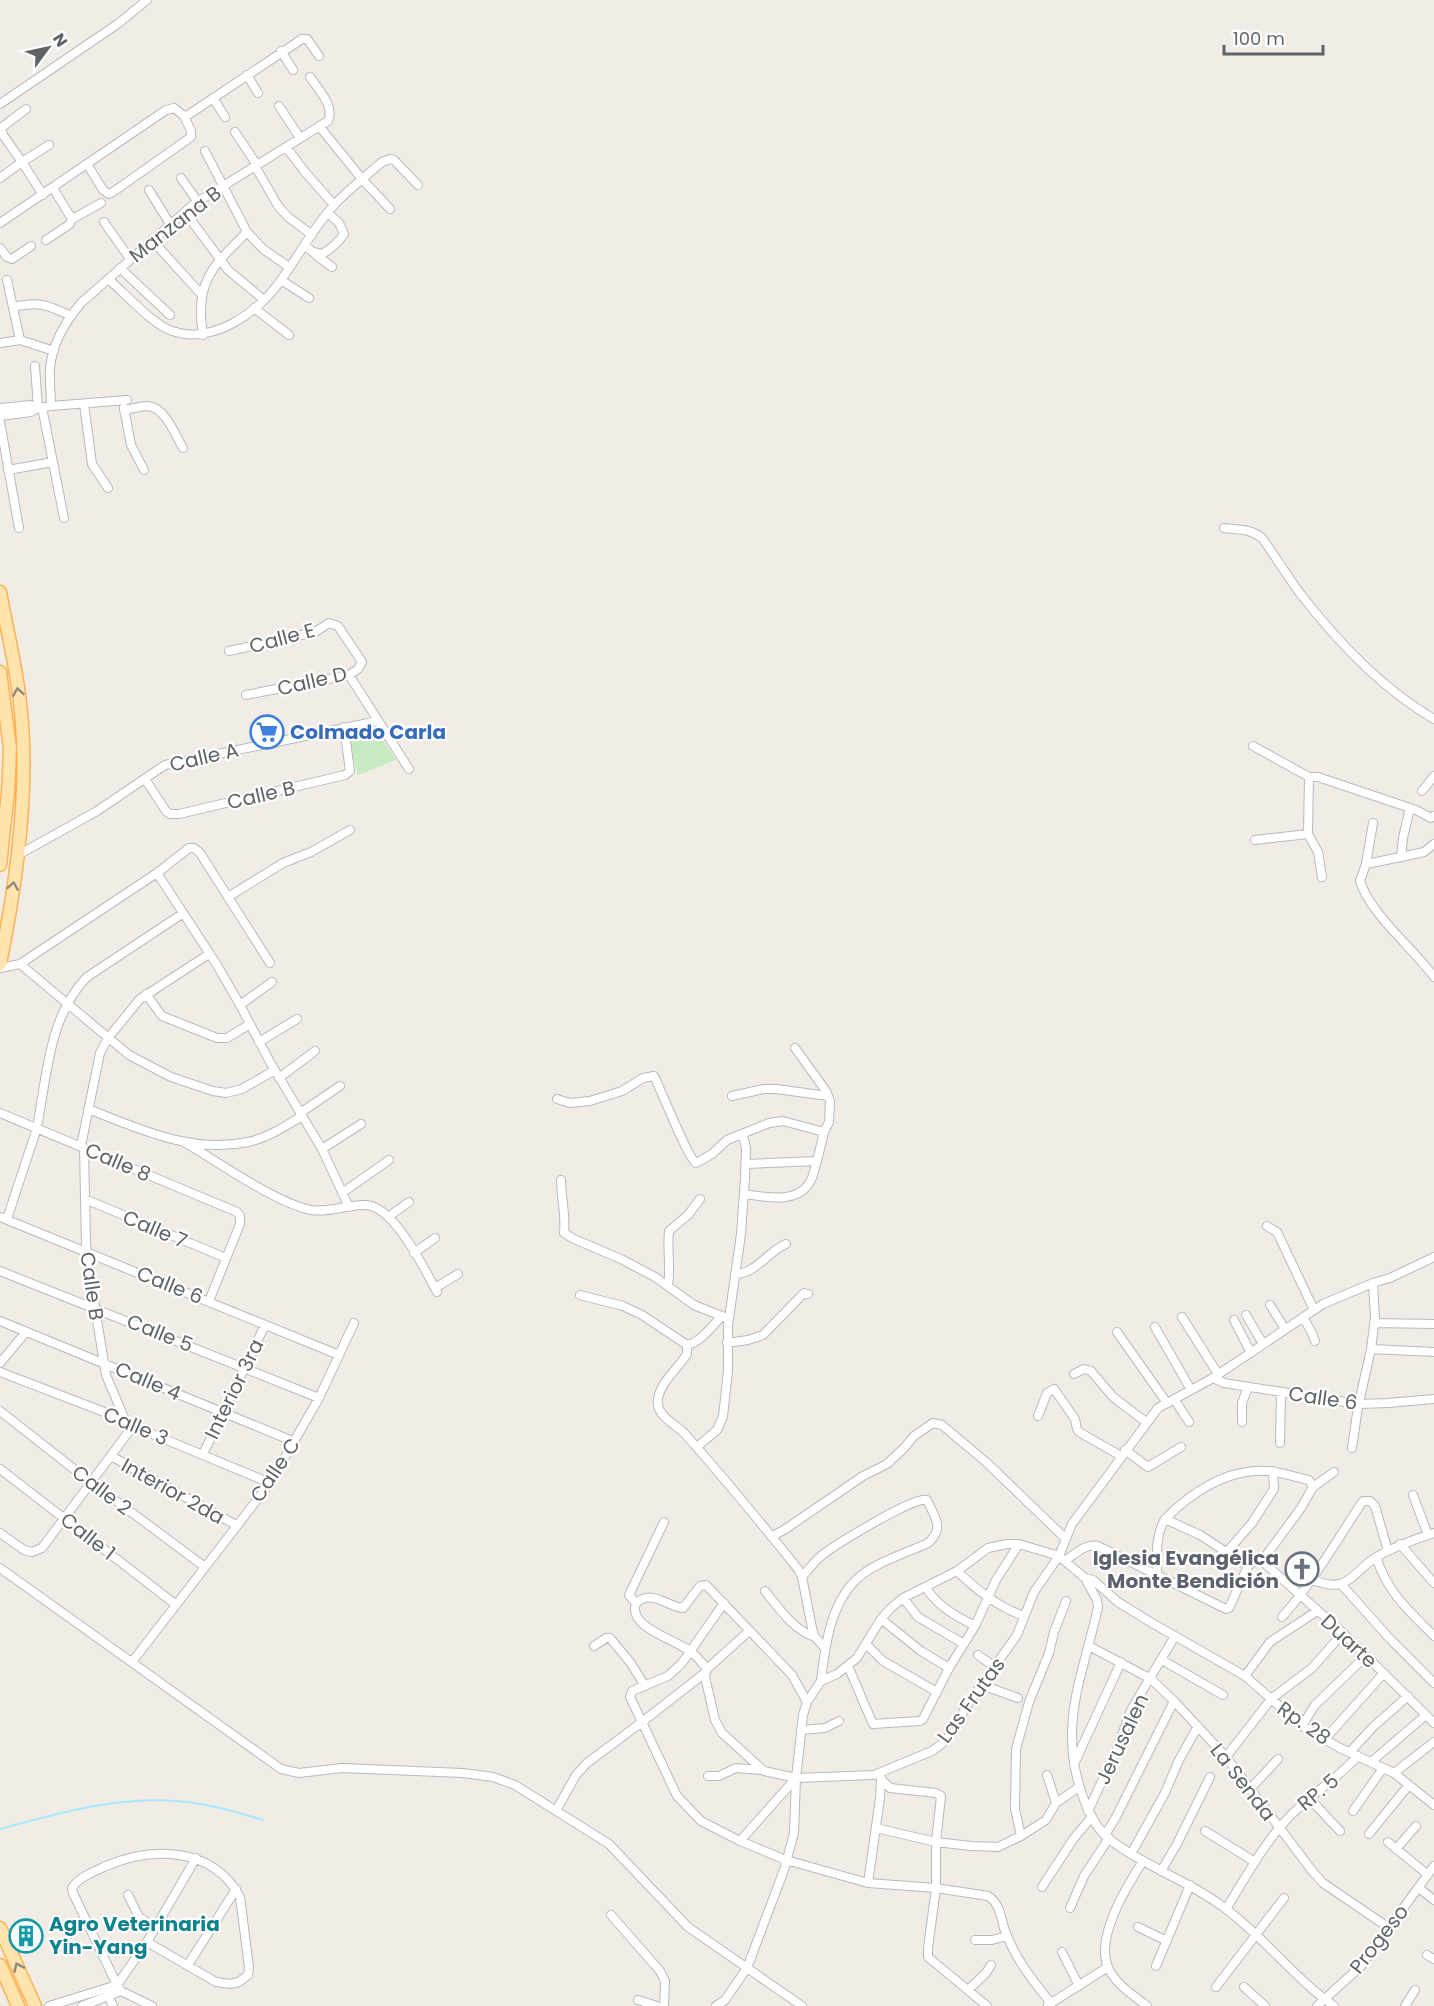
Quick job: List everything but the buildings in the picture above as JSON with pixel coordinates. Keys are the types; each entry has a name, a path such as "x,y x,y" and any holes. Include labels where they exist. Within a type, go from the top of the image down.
{"main road":[{"path":"0,592 22,723 24,760 18,855 0,966"},
{"path":"0,672 10,748 8,793 0,865"},
{"path":"0,1928 35,2006"},
{"path":"0,1965 18,2006"}],"street":[{"path":"0,105 119,23 147,0"},
{"path":"184,116 191,114 281,51 302,39 308,39 319,56"},
{"path":"281,51 293,70"},
{"path":"247,75 258,93"},
{"path":"310,77 330,110 328,121 319,126 390,209"},
{"path":"213,98 225,117"},
{"path":"279,106 300,138"},
{"path":"0,223 166,110 174,108 184,116 191,131 191,137 109,194 103,190 87,164"},
{"path":"26,109 1,128 3,135 43,195"},
{"name":"Manzana B","path":"51,406 50,368 54,351 71,315 81,303 198,202 319,126"},
{"path":"235,132 278,206 288,217 312,235"},
{"path":"0,178 49,145"},
{"path":"286,147 334,205"},
{"path":"206,151 247,232 263,249 289,267"},
{"path":"108,279 159,325 171,331 204,335 231,323 264,300 281,280 334,205 382,162 390,159 418,185"},
{"path":"181,178 198,202"},
{"path":"53,188 72,218"},
{"path":"149,190 170,224"},
{"path":"72,218 101,203"},
{"path":"185,212 228,270 264,300"},
{"path":"313,252 322,254 330,250 344,234 339,223 328,213"},
{"path":"46,240 70,224 72,218"},
{"path":"104,222 130,259"},
{"path":"204,335 201,294 208,275 220,259 247,232"},
{"path":"152,240 201,294"},
{"path":"304,245 332,267"},
{"path":"0,248 12,259 32,246"},
{"path":"120,268 170,315"},
{"path":"8,280 20,340"},
{"path":"281,280 309,298"},
{"path":"14,308 32,303 71,315"},
{"path":"254,308 288,335"},
{"path":"0,343 20,340 54,351"},
{"path":"35,366 40,408 64,518"},
{"path":"0,416 31,412 51,406 125,400 124,410 131,445 144,470"},
{"path":"84,404 92,464 108,489"},
{"path":"0,408 30,405 40,408"},
{"path":"124,410 144,406 155,408 162,413 183,448"},
{"path":"0,422 19,528"},
{"path":"8,470 53,462"},
{"path":"1224,528 1244,529 1262,538 1299,592 1335,634 1381,680 1414,707 1434,719"},
{"name":"Calle E","path":"229,651 308,634 320,630 329,623 334,624"},
{"name":"Calle D","path":"246,696 349,675 358,669 362,662 338,626 334,624"},
{"path":"349,675 410,769"},
{"name":"Calle A","path":"18,855 97,811 161,767 171,763 378,721"},
{"name":"Calle B","path":"145,780 166,811 170,814 179,814 345,775 350,771 344,727"},
{"path":"1252,746 1309,777 1318,777 1410,808 1433,819"},
{"path":"1422,791 1434,776"},
{"path":"1309,777 1308,834 1318,852 1322,877"},
{"path":"1401,857 1410,808"},
{"path":"1373,823 1360,884 1403,943 1434,977"},
{"path":"228,897 283,863 310,852 350,830"},
{"path":"1255,840 1308,834"},
{"path":"1366,864 1424,852 1434,844"},
{"path":"0,966 20,964 157,873 189,848 194,848 200,853 270,963"},
{"path":"157,873 240,1005 277,1074 322,1149 349,1207"},
{"path":"3,1218 37,1125 53,1040 60,1018 77,988 87,977 182,914"},
{"name":"Calle B","path":"125,1420 106,1375 86,1244 82,1147 88,1109 100,1053 108,1038 146,994 209,954"},
{"path":"20,964 139,1062 171,1077 213,1091 235,1091 277,1074 315,1051"},
{"path":"240,1005 273,982"},
{"path":"146,994 162,1016 216,1038 227,1038 250,1024"},
{"path":"259,1042 297,1019"},
{"path":"744,1194 775,1198 798,1194 811,1182 831,1109 828,1095 795,1048"},
{"path":"557,1099 570,1104 590,1101 616,1093 643,1078 654,1076 692,1160 696,1163 703,1161 727,1140 769,1123 783,1121 824,1131"},
{"path":"88,1109 160,1137 186,1143 214,1145 250,1142 277,1131 340,1086"},
{"path":"732,1096 764,1089 828,1095"},
{"name":"Calle 8","path":"0,1113 37,1125 82,1147 237,1212 240,1216 240,1224 226,1258"},
{"path":"322,1149 361,1124"},
{"path":"697,1447 717,1430 723,1416 728,1371 725,1317 735,1274 744,1194 746,1140 743,1134"},
{"path":"186,1143 265,1190 312,1210 367,1205 376,1208 387,1217 414,1252 436,1290 458,1274"},
{"path":"211,1158 214,1145"},
{"path":"342,1193 389,1160"},
{"path":"746,1164 816,1161"},
{"path":"561,1180 561,1198 566,1216 564,1233 621,1259 668,1286 694,1305 725,1317"},
{"name":"Calle 7","path":"85,1199 226,1258"},
{"path":"668,1286 669,1231 688,1215 700,1199"},
{"path":"387,1217 409,1202"},
{"name":"Calle 6","path":"3,1218 339,1355"},
{"path":"1267,1226 1277,1232 1314,1310"},
{"path":"414,1252 435,1238"},
{"path":"735,1274 747,1273 776,1248 786,1244"},
{"path":"1062,1559 1072,1524 1158,1408 1216,1376 1323,1304 1373,1282 1390,1278 1434,1257"},
{"path":"209,1301 226,1258"},
{"name":"Calle 5","path":"0,1271 319,1398"},
{"path":"1352,1448 1371,1349 1374,1323 1373,1282"},
{"path":"727,1343 763,1335 804,1293 808,1294"},
{"path":"580,1295 622,1306 642,1315 687,1345 692,1344 725,1317"},
{"path":"1270,1305 1286,1329"},
{"path":"1246,1315 1263,1344"},
{"path":"1182,1317 1216,1376"},
{"path":"1303,1317 1315,1341"},
{"path":"1234,1320 1251,1353"},
{"name":"Calle 4","path":"0,1321 295,1442"},
{"name":"Calle C","path":"132,1662 270,1482 319,1398 354,1323"},
{"path":"1374,1323 1434,1324"},
{"name":"Interior 3ra","path":"203,1454 265,1325"},
{"path":"1155,1327 1191,1390"},
{"path":"0,1363 26,1332"},
{"path":"1117,1332 1189,1422"},
{"path":"687,1345 687,1353 669,1375 658,1399 662,1415 681,1429 697,1447 772,1536 802,1577 812,1628 815,1637 825,1648"},
{"path":"1371,1349 1434,1352"},
{"path":"1074,1374 1084,1370 1091,1371 1113,1396 1146,1422"},
{"name":"Calle 3","path":"0,1372 125,1420 133,1426 270,1482"},
{"name":"Calle 6","path":"1216,1376 1224,1383 1248,1388 1359,1404 1434,1399"},
{"path":"1242,1422 1242,1403 1248,1388"},
{"path":"1038,1416 1047,1393 1054,1389 1075,1419 1079,1432 1148,1467 1181,1447"},
{"path":"1280,1443 1281,1392"},
{"name":"Calle 2","path":"0,1411 205,1567"},
{"path":"772,1536 863,1476 887,1464 914,1436 933,1424 942,1425 986,1462 1066,1539"},
{"path":"0,1533 24,1550 32,1552 42,1548 133,1426"},
{"name":"Interior 2da","path":"111,1456 236,1525"},
{"name":"Calle 1","path":"0,1469 175,1604"},
{"path":"1157,1575 1156,1551 1165,1519 1178,1505 1215,1483 1233,1475 1253,1471 1273,1472 1309,1480 1313,1487"},
{"path":"1226,1553 1267,1502 1274,1489 1273,1472"},
{"path":"821,1681 848,1666 866,1644 881,1619 903,1598 957,1571 988,1548 1007,1544 1019,1544 1062,1559 1092,1544 1226,1609 1230,1606 1248,1566 1253,1562 1262,1561 1301,1508 1313,1487 1334,1472"},
{"path":"1311,1579 1326,1586 1341,1584 1360,1573 1376,1557 1400,1544 1431,1534 1413,1496"},
{"path":"716,2006 725,2000 747,1968 786,1860 794,1833 802,1715 807,1702 821,1681 831,1623 845,1594 858,1578 928,1543 935,1537 938,1524 927,1500 921,1499 889,1514 830,1549 818,1558 802,1577"},
{"path":"1282,1617 1301,1597 1363,1501 1370,1501 1375,1506 1388,1551"},
{"path":"1165,1519 1200,1535 1248,1566"},
{"path":"636,1603 629,1595 664,1522"},
{"path":"848,1666 873,1724 920,1721 975,1626 996,1580 1019,1544"},
{"path":"1400,1544 1434,1582"},
{"path":"1376,1557 1382,1574 1393,1593 1434,1636"},
{"name":"Rp. 28","path":"1062,1559 1085,1578 1093,1580 1118,1602 1245,1676 1302,1726 1340,1749 1394,1773 1433,1803"},
{"name":"Las Frutas","path":"708,1776 719,1776 736,1768 796,1778 881,1776 943,1743 956,1728 965,1708 1017,1635 1034,1592 1062,1559"},
{"name":"Duarte","path":"1262,1561 1343,1633 1434,1723"},
{"path":"0,1568 281,1768 299,1773 342,1768 463,1773 493,1777 516,1785 609,1844 688,1927 801,2006"},
{"path":"957,1571 988,1598 1008,1611 1024,1617"},
{"path":"1085,1578 1097,1600 1098,1607 1074,1700 1071,1749 1079,1787 1089,1814 1107,1837 1131,1854 1190,1885 1226,1909 1299,1978 1334,2006"},
{"path":"764,1771 722,1734 715,1720 706,1671 691,1651 649,1629 641,1622 635,1611 636,1603 646,1596 683,1608 703,1584 792,1675 807,1702"},
{"path":"1341,1584 1390,1639 1434,1683"},
{"path":"926,1588 946,1610 975,1626"},
{"path":"765,1591 787,1618 804,1634 815,1637"},
{"path":"903,1598 912,1612 926,1623 964,1644"},
{"path":"1022,1836 1014,1809 1016,1749 1029,1701 1049,1653 1066,1601"},
{"path":"724,1603 691,1651 668,1676 630,1694 677,1796 702,1821 740,1841 786,1860 868,1883 936,1888 988,1896 997,1906 1007,1936 1025,1971 1049,2005 1108,1967"},
{"path":"1245,1676 1270,1642 1317,1611"},
{"path":"881,1619 921,1651 949,1668"},
{"path":"556,1811 576,1775 587,1763 706,1671 749,1631"},
{"path":"1226,1757 1271,1699 1312,1668 1343,1633"},
{"name":"Jerusalen","path":"1042,1887 1089,1814 1131,1710 1175,1636"},
{"path":"594,1646 610,1638 630,1662 645,1686"},
{"path":"866,1644 883,1661 937,1692"},
{"name":"La Senda","path":"1089,1646 1150,1679 1226,1757 1279,1829 1323,1882 1389,1928"},
{"path":"978,1655 995,1667"},
{"path":"1302,1726 1315,1705 1366,1656"},
{"path":"1162,1660 1223,1695"},
{"path":"1074,1765 1121,1662"},
{"path":"1325,1739 1384,1673"},
{"path":"982,1685 1018,1698"},
{"name":"RP. 5","path":"1350,1752 1372,1727 1408,1696"},
{"path":"1070,1908 1173,1701"},
{"path":"1371,1762 1426,1715"},
{"path":"801,1730 825,1728 839,1721"},
{"path":"1131,1854 1166,1793 1178,1762 1198,1726"},
{"path":"1394,1773 1434,1742"},
{"name":"RP. 5","path":"1226,1909 1279,1829 1309,1798 1344,1771 1358,1756"},
{"path":"1250,1789 1278,1759"},
{"path":"1353,1811 1383,1768"},
{"path":"1047,1775 1056,1803"},
{"path":"868,1883 881,1776"},
{"path":"881,1776 890,1788 936,1793 941,1796 936,1842 936,1888 928,1957 987,2006"},
{"path":"740,1841 796,1778"},
{"path":"1161,1871 1210,1778"},
{"path":"1369,1834 1408,1786"},
{"path":"876,1828 936,1842 998,1847 1022,1836 1046,1820 1056,1803 1079,1787"},
{"path":"1309,1798 1340,1831"},
{"path":"1396,1849 1416,1826"},
{"path":"1205,1831 1255,1862"},
{"path":"1388,1842 1428,1875"},
{"path":"147,1942 216,1982 223,1984 239,1982 248,1975 242,1907 236,1888 213,1867 196,1858 162,1852 135,1856 94,1872 72,1888 119,1988 152,2006"},
{"path":"82,2006 109,1997 119,1988 196,1858"},
{"path":"1143,1861 1127,1885 1104,1940 1108,1967 1122,1986 1147,2006"},
{"name":"Progeso","path":"1317,2006 1361,1966 1434,1866"},
{"path":"1156,1966 1190,1885"},
{"path":"188,1965 236,1888"},
{"path":"1419,1888 1434,1900"},
{"path":"128,1895 139,1917 155,1928"},
{"path":"1216,1987 1284,1898"},
{"path":"610,1915 660,1971 665,1981 664,2006"},
{"path":"1138,1927 1167,1941"},
{"path":"975,1940 992,1940 1007,1936"},
{"path":"1062,1952 1079,1986"},
{"path":"968,1990 991,1965"},
{"path":"1244,1987 1265,2006"},
{"path":"49,2006 119,1988"},
{"path":"1405,2006 1415,1990"},
{"path":"109,1997 113,2006"},
{"path":"638,2000 657,2006"}],"green space":[{"path":"373,725 396,760 358,775 347,736"}],"waterway":[{"path":"0,1829 99,1805 149,1800 208,1805 263,1820"}],"place":[{"name":"Colmado Carla","path":"267,732"},
{"name":"Iglesia Evangélica Monte Bendición","path":"1302,1569"},
{"name":"Agro Veterinaria Yin-Yang","path":"26,1936"}]}
